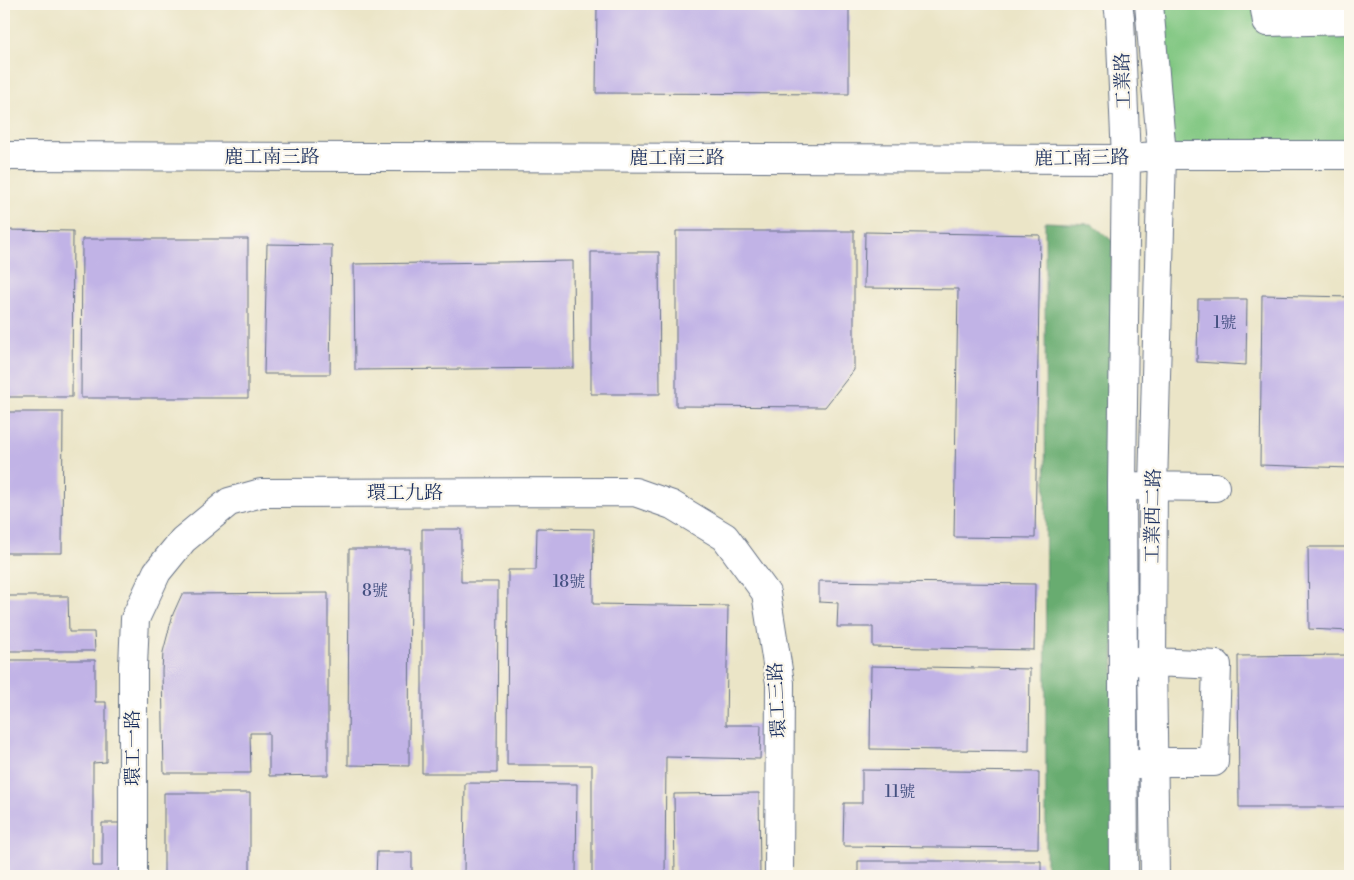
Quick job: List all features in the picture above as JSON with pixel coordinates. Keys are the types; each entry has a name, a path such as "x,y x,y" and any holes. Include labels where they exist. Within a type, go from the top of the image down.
{"street":[{"name":"工業路","path":"1118,4 1126,159"},
{"name":"工業路","path":"1149,4 1162,155"},
{"path":"1264,4 1267,22 1350,20"},
{"name":"鹿工南三路","path":"4,156 1126,159 1162,155 1350,155"},
{"name":"工業西二路","path":"1155,876 1155,762 1152,662 1153,486 1162,155"},
{"name":"工業西二路","path":"1124,876 1122,485 1126,159"},
{"path":"1122,485 1215,488"},
{"name":"環工九路","path":"135,619 157,572 183,540 228,502 261,493 635,492 672,505 725,537"},
{"name":"環工三路","path":"725,537 766,593 780,683 779,876"},
{"name":"環工一路","path":"132,876 135,619"},
{"path":"1124,661 1216,665 1214,762 1155,762 1124,766"}],"green space":[{"path":"1149,4 1350,4 1350,155 1162,155"},
{"path":"1045,222 1092,224 1115,243 1113,876 1046,876"}],"building":[{"path":"597,4 849,4 849,94 596,93"},
{"path":"4,230 73,231 72,397 4,397"},
{"path":"676,231 854,231 854,370 825,407 676,406"},
{"path":"865,232 1040,235 1035,538 954,537 958,289 864,288"},
{"path":"82,239 248,239 248,398 81,398"},
{"path":"267,244 332,245 330,374 264,374"},
{"path":"591,252 659,252 660,394 591,394"},
{"path":"573,261 574,368 355,370 354,264"},
{"path":"1262,295 1350,297 1350,468 1260,465"},
{"path":"1198,299 1247,299 1246,365 1197,362"},
{"path":"4,412 63,412 62,553 4,553"},
{"path":"537,528 594,529 593,604 728,606 726,725 761,725 760,759 666,757 665,876 592,876 592,765 507,765 508,570 536,570"},
{"path":"422,529 461,529 461,582 498,582 497,773 422,773"},
{"path":"1308,547 1350,547 1350,631 1309,629"},
{"path":"349,549 410,549 409,766 348,765"},
{"path":"819,581 1035,584 1034,650 873,647 873,627 837,627 838,603 819,602"},
{"path":"328,593 328,775 269,776 269,733 250,733 251,773 164,773 163,652 173,614 182,594"},
{"path":"4,596 68,596 69,632 94,632 95,651 4,651"},
{"path":"1350,655 1350,807 1239,807 1238,656"},
{"path":"4,660 95,660 95,702 106,702 106,762 93,763 93,866 102,866 102,823 121,823 121,876 4,876"},
{"path":"871,666 1030,669 1029,751 870,749"},
{"path":"862,770 1039,772 1038,848 843,846 844,803 862,803"},
{"path":"465,783 577,784 576,876 464,876"},
{"path":"164,793 250,793 250,876 164,876"},
{"path":"759,793 760,876 675,876 674,794"},
{"path":"377,852 412,852 412,876 376,876"},
{"path":"858,861 1041,861 1041,876 858,876"}]}
